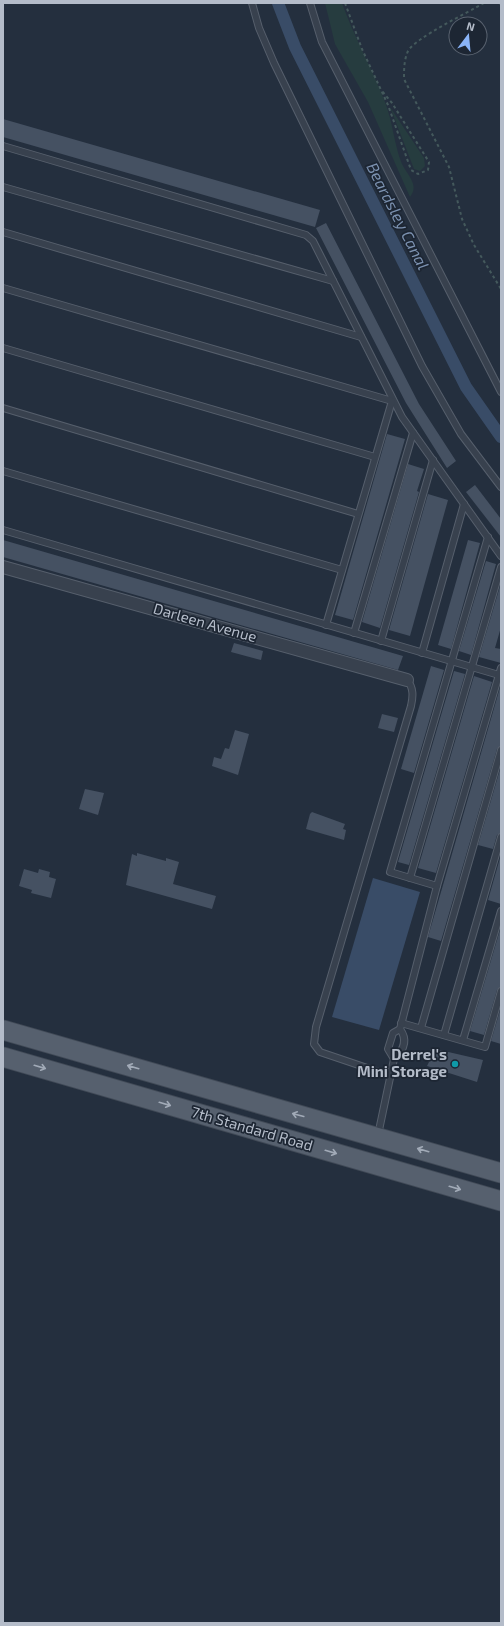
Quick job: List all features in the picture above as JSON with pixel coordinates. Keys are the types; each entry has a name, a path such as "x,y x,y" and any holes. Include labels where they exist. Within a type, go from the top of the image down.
{"main road":[{"name":"7th Standard Road","path":"3,1030 501,1173"},
{"name":"7th Standard Road","path":"3,1056 501,1201"}],"street":[{"name":"Darleen Avenue","path":"3,567 407,680"}],"lane":[{"path":"252,3 259,28 274,63 422,366 461,434 501,487"},
{"path":"310,3 322,42 501,392"},
{"path":"3,146 306,235 313,242 392,401 413,433 501,556"},
{"path":"3,187 333,281"},
{"path":"3,232 361,337"},
{"path":"3,288 392,401"},
{"path":"3,348 375,457"},
{"path":"326,625 392,401"},
{"path":"3,408 358,514"},
{"path":"354,633 413,433"},
{"path":"381,641 433,460"},
{"path":"3,471 342,570"},
{"path":"422,653 464,504"},
{"path":"3,530 499,675"},
{"path":"437,886 390,872 488,538"},
{"path":"410,878 501,567"},
{"path":"394,1059 388,1049 393,1034 401,1026 437,886 501,668"},
{"path":"391,1076 320,1052 314,1044 316,1027 412,702 413,697 411,685 407,680"},
{"path":"421,1028 501,750"},
{"path":"444,1035 501,837"},
{"path":"463,1040 501,911"},
{"path":"401,1026 421,1028 485,1047 501,991"},
{"path":"378,1137 394,1059 402,1052 405,1042 405,1036 401,1026"}],"path":[{"path":"344,3 362,49 382,91 411,170 418,174 428,170 429,162 392,103 382,91"},
{"path":"484,3 421,40 409,50 404,63 404,79 449,167 462,219 474,245 501,289"}],"green space":[{"path":"325,3 342,3 380,89 390,117 399,157 412,180 414,188 410,197 368,102 335,44"},
{"path":"390,107 424,158 425,166 420,171 414,169"}],"water":[{"path":"373,878 420,892 379,1030 332,1017"}],"building":[{"path":"3,119 320,210 315,227 3,137"},
{"path":"326,223 419,404 456,461 447,468 406,403 316,228"},
{"path":"387,434 405,439 353,620 335,615"},
{"path":"408,464 424,469 417,491 419,492 380,628 362,622"},
{"path":"475,485 501,519 501,537 466,492"},
{"path":"428,494 448,500 410,636 389,630"},
{"path":"3,540 403,656 398,670 3,557"},
{"path":"468,540 480,543 451,649 438,645"},
{"path":"486,561 496,564 471,655 459,651"},
{"path":"501,583 501,627 495,648 501,649 501,663 479,657"},
{"path":"234,643 263,651 261,660 231,652"},
{"path":"431,666 444,670 414,773 401,769"},
{"path":"454,671 465,674 409,865 398,862"},
{"path":"474,676 492,682 436,873 418,868"},
{"path":"501,684 501,746 497,749 441,941 428,937"},
{"path":"382,714 398,718 394,732 378,728"},
{"path":"235,730 249,734 238,775 212,766 214,757 221,759 225,748 229,749"},
{"path":"501,766 501,833 497,835 493,849 478,845"},
{"path":"85,789 104,793 98,815 79,809"},
{"path":"312,812 345,824 343,829 346,830 344,840 306,829 310,814"},
{"path":"137,853 166,861 166,858 179,862 173,884 216,896 212,909 126,885 132,854 137,856"},
{"path":"501,858 501,904 488,900"},
{"path":"24,869 38,873 39,869 50,872 49,877 56,879 51,898 31,893 32,890 19,886"},
{"path":"500,930 501,987 497,990 484,1035 470,1031"},
{"path":"501,1007 501,1044 491,1041"},
{"name":"Derrel's Mini Storage","path":"431,1048 483,1060 477,1082 427,1066"}],"waterway":[{"name":"Beardsley Canal","path":"278,3 295,47 466,387 501,437"}],"place":[{"name":"Derrel's Mini Storage","path":"455,1064"}]}
